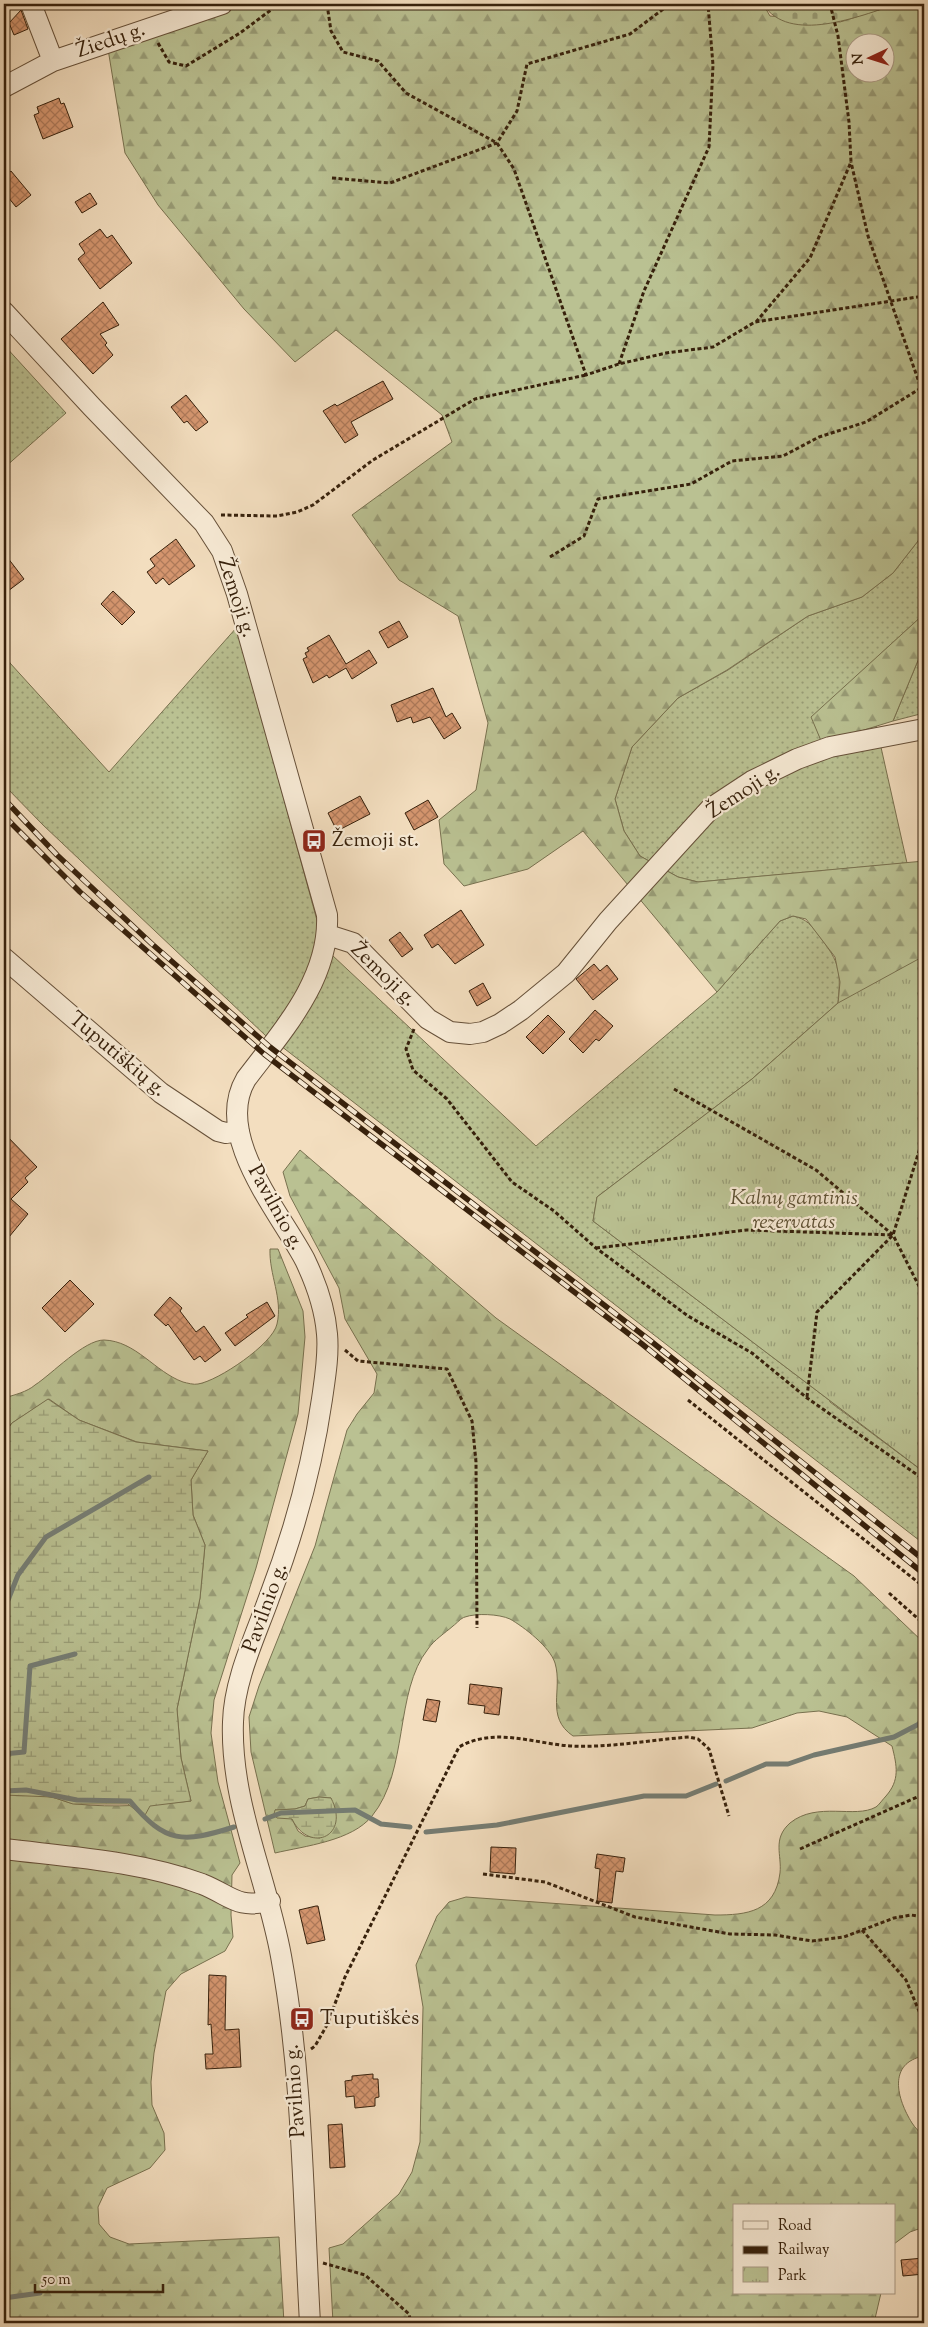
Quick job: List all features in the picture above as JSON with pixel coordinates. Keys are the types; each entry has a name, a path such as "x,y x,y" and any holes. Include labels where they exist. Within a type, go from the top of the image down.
{"street":[{"path":"31,4 53,60"},
{"name":"Žiedų g.","path":"4,87 53,60 222,4"},
{"name":"Žemoji g.","path":"4,312 204,523 222,551 237,594 322,891 327,914 328,935 353,943 428,1019 450,1032 470,1034 500,1024 566,972 608,921 711,808 752,781 797,759 830,747 924,730"},
{"name":"Pavilnio g.","path":"310,2323 294,2054 281,1956 270,1901 245,1815 236,1772 232,1718 240,1683 288,1549 307,1485 318,1429 328,1337 318,1290 306,1262 253,1171 243,1148 236,1106 240,1089 310,991 323,958 328,935"},
{"name":"Tuputiškių g.","path":"4,958 161,1093 218,1131 226,1133 239,1131"},
{"path":"4,1849 80,1858 175,1874 210,1887 244,1904 270,1901"}],"path":[{"path":"149,28 169,62 186,66 240,33 279,4"},
{"path":"328,4 330,31 342,52 378,62 406,93 498,143 514,169 586,375"},
{"path":"493,4 581,7 620,4"},
{"path":"332,178 390,183 498,143 517,111 527,64 630,34 670,4"},
{"path":"619,364 644,291 710,147 714,65 708,4"},
{"path":"550,557 584,536 598,499 691,484 732,461 783,456 819,437 866,422 922,388 889,301 868,236 851,162 849,122 838,36 830,4"},
{"path":"204,523 211,518 224,514 277,516 297,512 313,505 373,460 475,399 586,375 619,364 666,353 713,347 755,322 810,258 851,162"},
{"path":"755,322 924,296"},
{"path":"421,1012 406,1049 413,1070 447,1099 512,1182 554,1211 596,1248 688,1316 752,1354 807,1398 919,1476 924,1475"},
{"path":"674,1089 816,1170 893,1235 924,1296"},
{"path":"807,1398 818,1312 893,1235 924,1135"},
{"path":"596,1248 747,1230 893,1235"},
{"path":"328,1337 358,1361 448,1369 472,1422 477,1508 477,1628"},
{"path":"688,1400 924,1587"},
{"path":"889,1593 924,1624"},
{"path":"294,2054 307,2052 315,2046 327,2025 345,1977 459,1747 472,1739 489,1736 506,1737 570,1746 689,1737 698,1739 709,1749 730,1816"},
{"path":"800,1849 924,1794"},
{"path":"483,1874 545,1882 635,1917 730,1934 775,1935 812,1941 844,1937 894,1918 911,1915 924,1917"},
{"path":"862,1930 906,1980 924,2023"},
{"path":"306,2257 365,2275 409,2314 411,2323"}],"green space":[{"path":"230,4 763,4 770,16 840,22 897,4 924,4 924,524 918,541 893,573 862,597 808,616 727,670 678,698 632,747 615,799 624,831 640,856 678,877 698,882 924,861 924,1472 593,1221 597,1197 752,1079 838,1004 840,982 835,957 806,919 793,916 780,921 717,992 583,831 528,869 464,886 444,864 439,820 476,790 488,723 458,616 399,580 352,515 452,442 442,415 336,330 295,362 244,309 158,205 125,153 108,49"},
{"path":"763,4 897,4 845,20 807,25 790,23 775,16"},
{"path":"4,345 66,413 4,468"},
{"path":"924,524 924,614 812,717 822,743 876,725 907,863 698,882 678,877 640,856 624,831 615,799 632,747 678,698 728,670 808,616 862,597 893,573 918,541"},
{"path":"924,614 924,654 919,658 893,721 822,743 811,717"},
{"path":"237,627 318,924 313,956 308,970 285,1010 266,1036 43,825 4,785 4,652 10,663 109,772"},
{"path":"924,654 924,713 893,721 919,658"},
{"path":"793,916 802,919 811,926 832,954 839,975 838,1003 752,1079 830,1402 924,1472 924,1544 281,1046 332,955 536,1146 717,992 780,921"},
{"name":"Kalnų gamtinis rezervatas","path":"924,956 924,1472 593,1221 597,1197 752,1079 838,1003"},
{"path":"300,1150 496,1318 854,1576 924,1643 924,2056 912,2060 904,2066 900,2074 899,2093 913,2125 924,2138 924,2227 910,2232 896,2242 896,2204 733,2204 733,2294 881,2294 874,2323 333,2323 329,2248 343,2244 399,2194 412,2172 420,2142 423,2007 416,1965 437,1916 449,1902 466,1897 715,1915 738,1914 758,1909 772,1896 777,1886 780,1873 779,1841 784,1829 801,1816 812,1813 858,1811 876,1807 894,1784 896,1766 892,1746 847,1717 819,1711 797,1713 752,1728 573,1736 565,1729 557,1712 557,1673 555,1663 548,1650 529,1632 510,1619 494,1615 475,1615 462,1618 436,1640 417,1667 405,1709 392,1777 384,1798 372,1816 353,1831 340,1837 314,1845 275,1853 251,1752 249,1717 259,1686 315,1546 347,1430 374,1393 377,1374 345,1319 339,1288 290,1196 283,1172","holes":["319,1797 331,1798 320,1838 305,1836 298,1831 292,1819 275,1810 295,1809 305,1806 308,1799"]},
{"path":"270,1249 278,1249 303,1311 305,1337 298,1414 256,1568 214,1700 211,1733 218,1782 240,1863 232,1875 231,1915 233,1937 225,1951 181,1974 166,1991 154,2053 151,2082 152,2105 164,2133 165,2150 150,2168 107,2188 98,2207 99,2224 110,2237 129,2244 279,2237 284,2323 4,2323 4,1795 38,1795 69,1803 105,1806 191,1801 181,1758 177,1709 200,1598 205,1545 193,1515 191,1480 208,1451 137,1442 79,1420 49,1399 12,1423 4,1434 4,1398 28,1390 68,1358 96,1341 104,1340 126,1346 183,1382 198,1384 231,1369 256,1351 273,1332 277,1324 278,1305"},
{"path":"48,1399 79,1420 136,1442 208,1451 191,1480 193,1515 205,1545 200,1598 177,1709 181,1758 191,1801 150,1806 144,1817 128,1804 73,1804 52,1797 4,1795 4,1434 12,1423"},
{"path":"319,1797 331,1798 336,1812 336,1823 332,1831 325,1836 317,1838 308,1836 299,1830 292,1819 277,1818 274,1814 275,1810 295,1809 305,1806 308,1799"}],"building":[{"path":"21,10 28,29 14,35 9,23"},
{"path":"59,98 61,104 64,103 73,127 43,139 34,115 39,113 37,107"},
{"path":"11,171 31,195 16,207 4,192 4,177"},
{"path":"90,193 97,204 82,213 75,202"},
{"path":"100,229 107,238 112,235 132,263 100,289 78,259 85,253 79,244"},
{"path":"103,302 119,325 100,334 107,343 105,345 113,355 93,374 61,339"},
{"path":"383,381 393,399 351,422 358,435 345,443 323,411 335,404 337,406"},
{"path":"186,395 208,422 196,431 187,421 184,423 171,407"},
{"path":"176,539 195,566 169,585 163,578 156,584 147,572 155,566 150,559"},
{"path":"4,553 24,579 4,594"},
{"path":"113,591 135,612 122,625 101,604"},
{"path":"399,621 408,637 388,648 379,632"},
{"path":"329,635 346,664 369,650 377,663 352,679 346,668 329,678 327,675 313,683 303,659 307,657 305,653 309,651 307,648"},
{"path":"433,688 446,717 452,713 461,728 444,739 430,717 413,723 411,717 397,722 391,705"},
{"path":"360,796 370,814 337,831 328,813"},
{"path":"428,800 438,817 414,830 405,813"},
{"path":"461,910 484,945 455,964 438,944 432,948 424,935"},
{"path":"400,932 413,949 402,957 389,940"},
{"path":"594,964 600,971 607,965 618,979 593,1000 576,979"},
{"path":"483,983 491,998 477,1006 469,991"},
{"path":"595,1010 613,1026 599,1041 596,1039 583,1053 569,1039"},
{"path":"548,1015 565,1032 543,1054 526,1037"},
{"path":"4,1133 37,1167 25,1178 28,1182 11,1199 28,1214 4,1243"},
{"path":"70,1280 94,1304 65,1332 42,1308"},
{"path":"170,1297 182,1308 180,1311 196,1332 204,1326 221,1350 205,1362 200,1356 194,1360 168,1324 166,1326 154,1315"},
{"path":"267,1302 275,1316 235,1346 225,1333 248,1317 246,1315"},
{"path":"470,1684 502,1688 499,1715 484,1713 485,1706 468,1704"},
{"path":"427,1699 440,1701 436,1722 423,1720"},
{"path":"491,1847 516,1848 515,1874 490,1872"},
{"path":"597,1854 625,1858 623,1872 616,1871 612,1903 597,1901 600,1869 595,1868"},
{"path":"318,1906 325,1940 307,1944 299,1910"},
{"path":"209,1975 226,1976 225,2030 239,2029 241,2067 206,2069 205,2054 213,2054 211,2024 208,2025"},
{"path":"373,2074 373,2079 378,2079 379,2097 375,2098 375,2106 355,2108 354,2096 346,2097 345,2081 352,2080 352,2076"},
{"path":"342,2124 345,2167 330,2168 328,2125"},
{"path":"924,2258 924,2274 903,2276 901,2260"}],"waterway":[{"path":"4,1610 18,1575 46,1537 149,1477"},
{"path":"4,1754 24,1752 30,1666 75,1654"},
{"path":"726,1781 766,1764 788,1764 814,1755 894,1737 919,1724 924,1715"},
{"path":"426,1832 497,1825 644,1796 686,1796 716,1784"},
{"path":"4,1791 26,1790 77,1800 130,1801 154,1825 176,1836 201,1836 234,1827"},
{"path":"265,1819 281,1813 355,1810 381,1824 410,1827"},
{"path":"4,2298 40,2293"}],"railway":[{"path":"4,799 57,855 152,944 270,1047 652,1342 924,1560"},
{"path":"4,816 80,892 264,1054 642,1344 924,1574"}],"place":[{"name":"Žemoji st.","path":"314,841"},
{"name":"Tuputiškės","path":"302,2019"}]}
